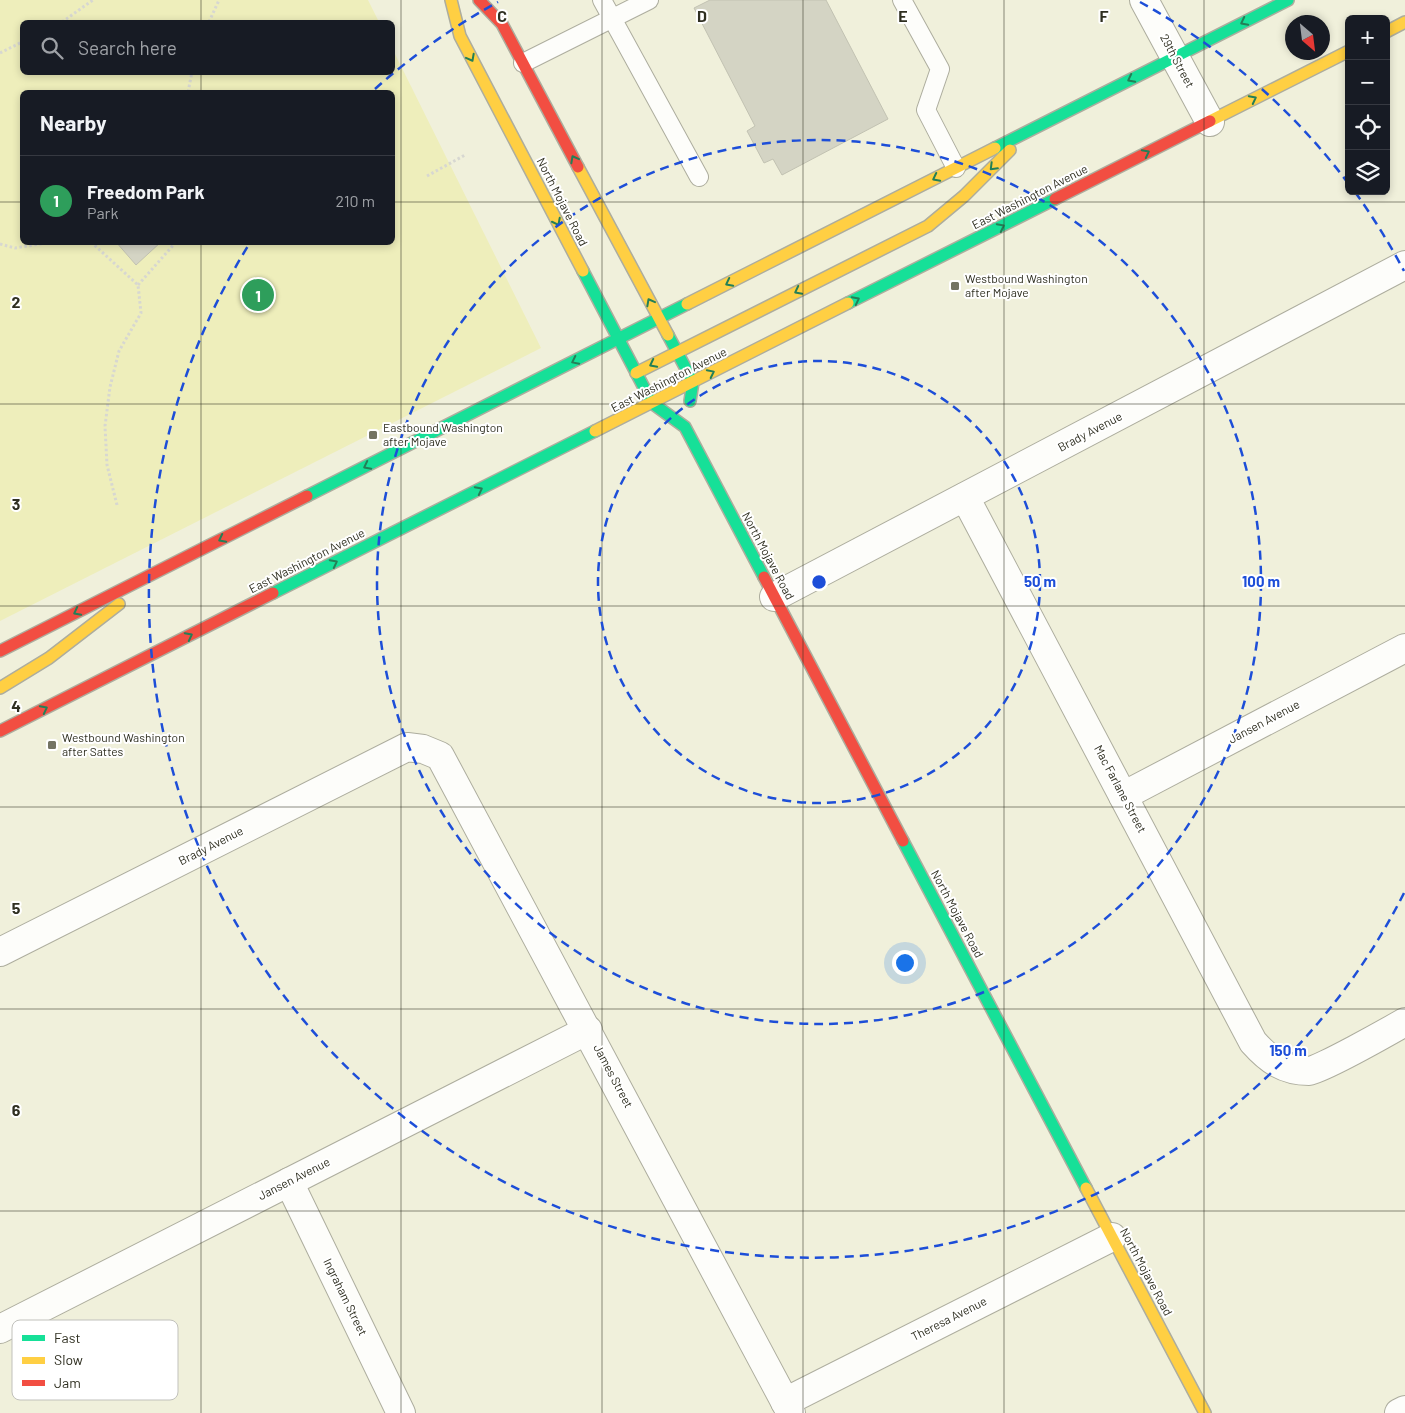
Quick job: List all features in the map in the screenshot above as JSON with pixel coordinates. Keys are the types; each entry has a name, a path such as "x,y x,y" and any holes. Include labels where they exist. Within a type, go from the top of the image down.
{"main road":[{"name":"North Mojave Road","path":"451,0 460,36 652,403 687,418 774,597 1205,1413"},
{"path":"479,0 502,24 693,382 687,418"},
{"path":"0,651 1288,0"},
{"path":"1390,30 1405,22"},
{"name":"East Washington Avenue","path":"0,730 1345,53"},
{"path":"636,373 928,226 964,196 1027,133"},
{"path":"0,688 49,658 170,565"}],"street":[{"name":"29th Street","path":"1144,0 1210,122"},
{"name":"Brady Avenue","path":"774,597 1405,265"},
{"name":"Mac Farlane Street","path":"965,497 1253,1042 1268,1059 1288,1068 1311,1071 1405,1022"},
{"name":"Jansen Avenue","path":"1123,796 1405,648"},
{"name":"Brady Avenue","path":"0,952 408,747 423,749"},
{"name":"James Street","path":"423,749 440,756 788,1407"},
{"name":"Jansen Avenue","path":"18,1320 588,1030"},
{"name":"Ingraham Street","path":"289,1182 401,1413"},
{"name":"Theresa Avenue","path":"788,1407 1112,1237"},
{"name":"Jansen Avenue","path":"0,1329 12,1323"},
{"path":"1399,1413 1405,1410"}],"lane":[{"path":"602,0 699,177"},
{"path":"523,63 649,0"},
{"path":"902,0 940,68 926,110 956,168"}],"path":[{"path":"65,20 93,0"},
{"path":"210,20 219,0"},
{"path":"0,54 20,43"},
{"path":"188,90 191,75"},
{"path":"427,176 465,155"},
{"path":"0,244 15,248 34,245"},
{"path":"94,245 138,285 141,313 119,351 110,387 105,426 107,465 117,505"},
{"path":"138,285 173,245"}],"green space":[{"path":"0,0 368,0 378,20 20,20 20,75 395,75 395,54 541,348 0,621"}],"building":[{"path":"710,0 826,0 888,119 782,175 773,159 764,163 747,131 755,126 694,8"},
{"path":"119,245 158,245 136,265"}],"traffic: fast":[{"path":"995,148 1288,0"},
{"path":"848,303 1055,199"},
{"path":"583,271 652,403 685,427 764,577"},
{"path":"307,496 687,304"},
{"path":"668,335 693,382 690,401"},
{"path":"273,593 595,431"},
{"path":"903,841 1086,1188"}],"traffic: slow":[{"path":"451,0 460,36 583,271"},
{"path":"1390,30 1405,22"},
{"path":"1210,121 1345,53"},
{"path":"687,304 995,148"},
{"path":"636,373 928,226 964,196 1010,150"},
{"path":"578,167 668,335"},
{"path":"595,431 848,303"},
{"path":"0,688 49,658 119,604"},
{"path":"1086,1188 1205,1413"}],"traffic: jam":[{"path":"479,0 502,24 578,167"},
{"path":"1055,199 1210,121"},
{"path":"0,651 307,496"},
{"path":"764,577 903,841"},
{"path":"0,731 273,593"}],"place":[{"name":"Westbound Washington after Mojave","path":"955,286"},
{"name":"Freedom Park","path":"258,295"},
{"name":"Eastbound Washington after Mojave","path":"373,435"},
{"name":"Westbound Washington after Sattes","path":"52,745"}]}
